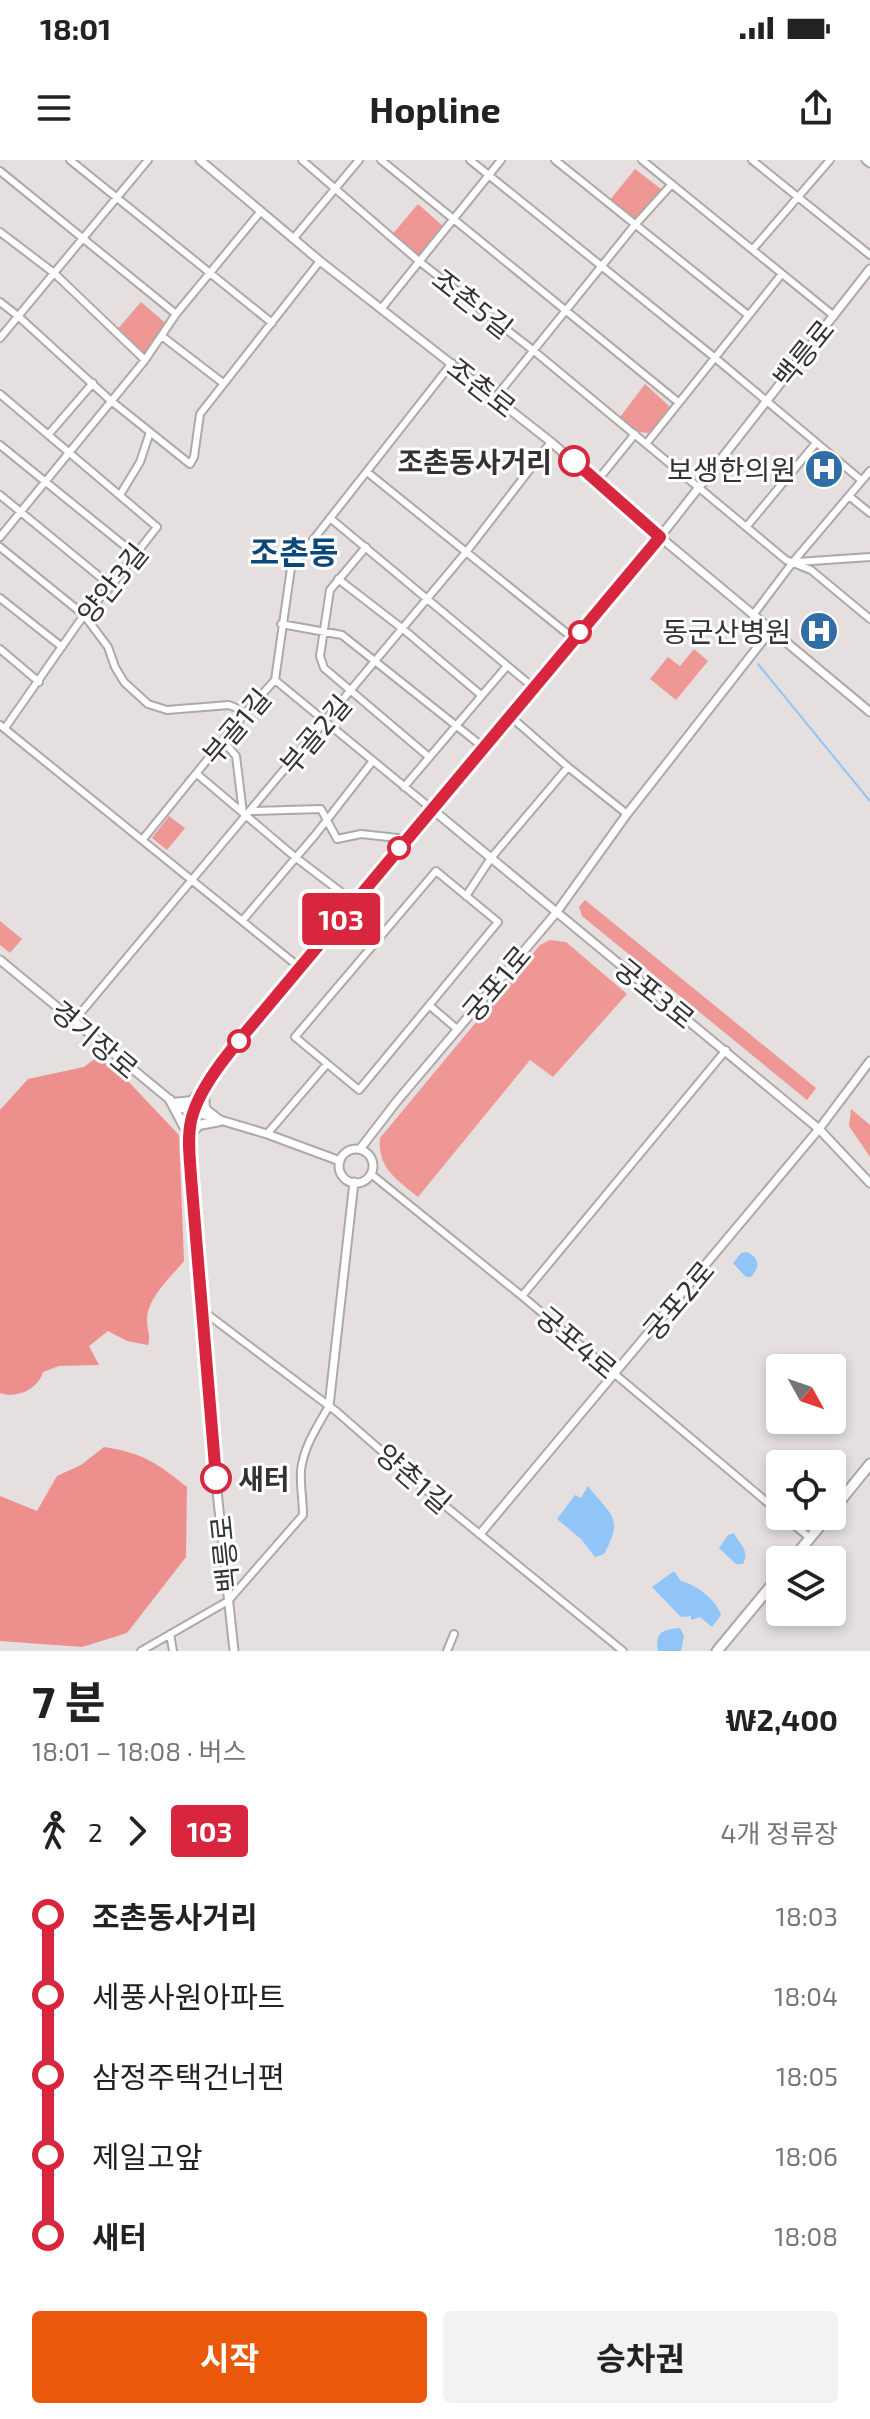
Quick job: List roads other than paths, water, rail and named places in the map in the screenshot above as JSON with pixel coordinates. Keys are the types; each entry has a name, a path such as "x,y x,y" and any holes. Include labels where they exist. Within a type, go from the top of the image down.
{"main road":[{"path":"220,1067 192,1101 171,1102 189,1136 199,1125 220,1121"},
{"path":"204,1093 205,1109 220,1121"},
{"path":"846,1494 870,1464"},
{"path":"803,1546 817,1530"},
{"path":"717,1651 766,1592"}],"street":[{"path":"70,160 272,323"},
{"path":"0,338 148,160"},
{"name":"조촌로","path":"200,160 320,261 551,442 870,712"},
{"name":"조촌5길","path":"302,160 420,262 699,486"},
{"path":"293,239 359,160"},
{"path":"381,160 678,402"},
{"path":"470,160 765,400"},
{"path":"381,309 501,160"},
{"path":"555,160 748,315"},
{"path":"642,160 834,316"},
{"path":"752,160 870,255"},
{"path":"753,249 830,160"},
{"path":"0,171 176,314"},
{"path":"495,398 634,226 672,184"},
{"path":"0,537 145,360 176,314 261,211"},
{"path":"0,232 54,273 145,360"},
{"path":"0,302 110,400 190,464 194,457 200,414 320,261"},
{"name":"백릉로","path":"234,1651 201,1310 189,1136 193,1113 220,1067 299,967 660,537 870,269"},
{"path":"646,444 781,275"},
{"path":"163,337 223,383"},
{"name":"부골1길","path":"143,839 275,680 291,568 452,363"},
{"path":"48,435 93,383"},
{"name":"양안3길","path":"0,394 157,527 84,615 39,682 2,726"},
{"name":"백릉로","path":"765,400 861,480"},
{"path":"120,495 140,462 150,432"},
{"path":"597,481 635,434"},
{"name":"부골2길","path":"73,1022 428,599 551,442"},
{"path":"747,526 816,443"},
{"path":"0,445 136,555"},
{"path":"753,615 870,471"},
{"path":"367,472 574,639"},
{"path":"699,486 786,560 811,570 870,619"},
{"path":"0,495 111,586"},
{"path":"849,496 870,513"},
{"path":"330,518 534,688"},
{"path":"0,547 84,615 108,647 124,682 148,704 167,710 229,705 246,712"},
{"path":"366,547 330,590 320,656 324,668 429,757"},
{"path":"793,562 870,557"},
{"path":"338,579 481,695"},
{"path":"0,598 62,647"},
{"path":"281,624 342,635 483,747"},
{"name":"궁포1로","path":"360,1149 556,913 627,814 771,630"},
{"path":"0,649 39,682"},
{"path":"404,787 507,666"},
{"path":"275,680 433,810"},
{"path":"510,716 627,814"},
{"path":"2,726 299,967"},
{"path":"224,742 236,756 247,814"},
{"path":"242,921 372,762"},
{"path":"466,896 491,858 568,767"},
{"path":"197,774 295,857 354,902"},
{"path":"247,814 321,809 337,839 361,834 407,839"},
{"name":"궁포3로","path":"433,810 819,1129 870,1183"},
{"path":"436,871 498,922 429,1005 359,1090 295,1037 436,871"},
{"name":"경기장로","path":"0,960 171,1102 193,1113"},
{"path":"429,1005 457,1029"},
{"path":"522,1296 726,1050"},
{"name":"궁포2로","path":"480,1534 819,1129 870,1061"},
{"path":"267,1134 327,1064"},
{"path":"193,1113 267,1134 340,1161"},
{"path":"360,1149 372,1159 371,1174 364,1180 354,1182 342,1175 340,1161 346,1152 360,1149"},
{"name":"궁포4로","path":"371,1174 522,1296 766,1502"},
{"path":"141,1651 228,1601 303,1515 301,1471 305,1451 329,1406 354,1182"},
{"name":"양촌1길","path":"201,1310 329,1406 623,1651"},
{"name":"궁포4로","path":"800,1530 810,1538"},
{"path":"170,1634 173,1651"},
{"path":"447,1651 454,1634"}],"water":[{"path":"747,1252 757,1263 751,1277 746,1277 733,1263 741,1253"},
{"path":"588,1486 614,1524 604,1554 595,1557 581,1539 557,1519 575,1495 581,1498"},
{"path":"734,1533 745,1551 743,1564 736,1564 719,1548 728,1535"},
{"path":"674,1571 681,1581 699,1589 719,1609 721,1615 712,1627 700,1617 691,1620 691,1616 681,1617 652,1587"},
{"path":"680,1628 684,1636 681,1651 658,1651 659,1636 669,1629"}],"waterway":[{"path":"758,664 870,801"}],"place":[{"name":"조촌동사거리","path":"574,461"},
{"name":"보생한의원","path":"824,469"},
{"name":"동군산병원","path":"819,631"},
{"name":"새터","path":"216,1478"}],"district":[{"name":"조촌동","path":"294,551"}]}
